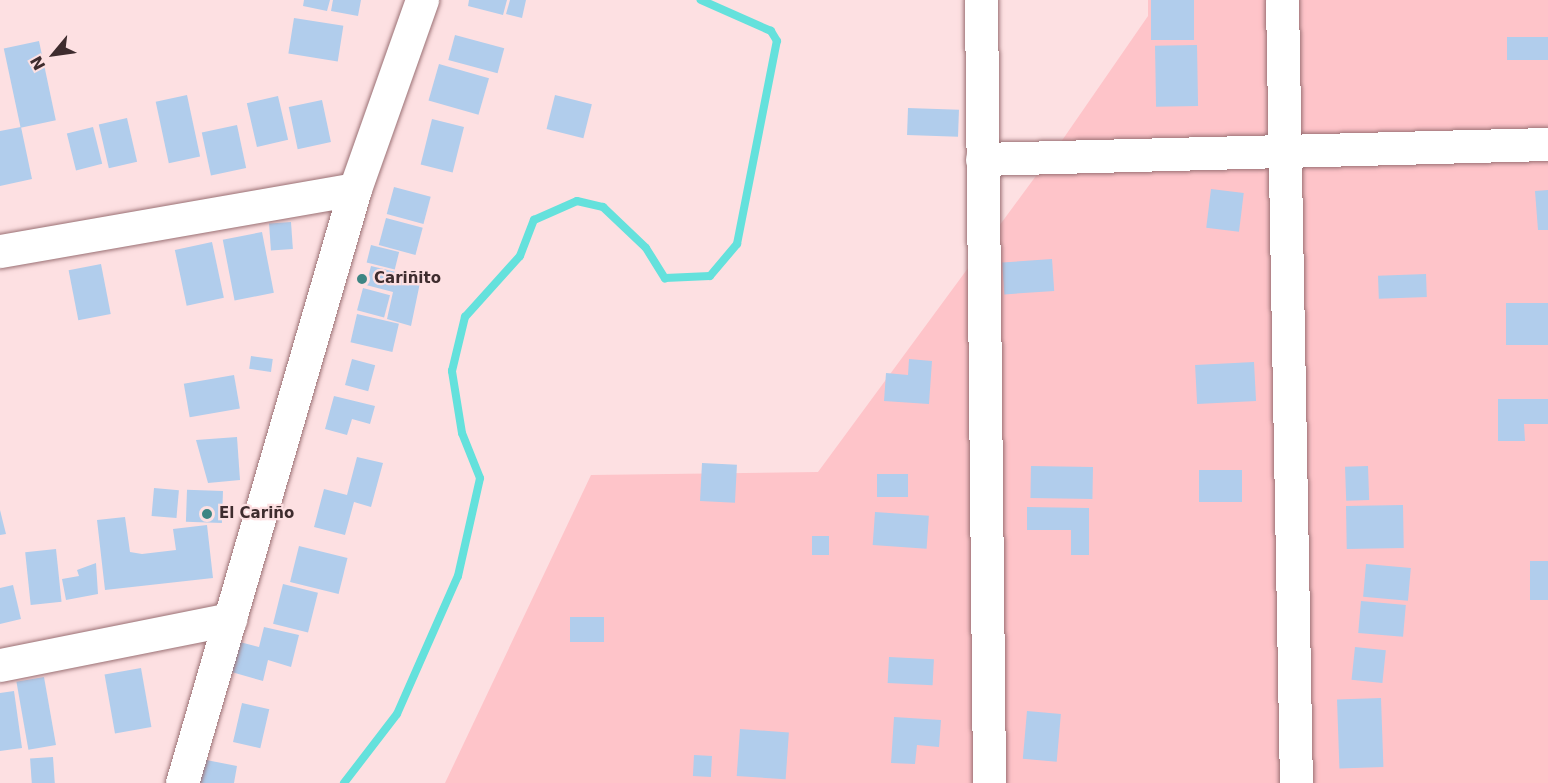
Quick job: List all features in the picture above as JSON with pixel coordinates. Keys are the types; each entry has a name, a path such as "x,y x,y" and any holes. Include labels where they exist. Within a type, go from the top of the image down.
{"street":[{"path":"182,783 355,189 422,0"},
{"path":"981,0 989,783"},
{"path":"1282,0 1296,783"},
{"path":"982,159 1548,144"},
{"path":"0,251 355,189"},
{"path":"0,665 230,619"}],"shaded area":[{"path":"1148,0 1548,0 1548,783 445,783 591,475 818,472 1063,139 1148,16"}],"building":[{"path":"304,0 330,0 327,11 303,6"},
{"path":"333,0 361,0 358,16 331,11"},
{"path":"469,0 507,0 503,15 468,6"},
{"path":"510,0 526,0 522,18 506,14"},
{"path":"1151,0 1194,0 1194,40 1151,40"},
{"path":"294,18 343,26 338,61 288,54"},
{"path":"455,35 504,48 498,73 448,60"},
{"path":"1507,37 1548,37 1548,60 1507,60"},
{"path":"39,41 56,120 21,128 4,48"},
{"path":"1197,45 1198,106 1156,107 1155,46"},
{"path":"439,64 489,78 479,115 429,101"},
{"path":"187,95 200,157 169,163 156,102"},
{"path":"555,95 592,104 583,138 547,129"},
{"path":"278,96 288,140 257,147 247,103"},
{"path":"322,100 331,142 298,149 289,107"},
{"path":"908,108 959,110 958,137 907,135"},
{"path":"127,118 137,162 109,168 99,125"},
{"path":"432,119 464,127 453,173 421,165"},
{"path":"237,125 246,168 211,176 202,132"},
{"path":"21,127 32,179 0,186 0,131"},
{"path":"93,127 102,164 76,170 67,134"},
{"path":"394,187 431,197 423,224 387,214"},
{"path":"1211,189 1244,193 1239,232 1206,228"},
{"path":"1548,190 1548,230 1538,230 1535,191"},
{"path":"386,218 423,228 415,255 379,245"},
{"path":"291,222 293,249 271,250 269,224"},
{"path":"262,232 274,293 235,300 223,240"},
{"path":"212,242 224,298 187,306 175,250"},
{"path":"371,245 399,252 395,269 367,262"},
{"path":"1052,259 1054,291 1004,294 1002,262"},
{"path":"101,264 111,314 78,320 69,270"},
{"path":"371,266 421,278 411,326 387,319 393,292 366,285"},
{"path":"1426,274 1427,297 1379,299 1378,276"},
{"path":"363,288 390,295 384,317 357,310"},
{"path":"1506,303 1548,303 1548,345 1506,345"},
{"path":"357,314 399,324 392,352 350,342"},
{"path":"251,356 273,359 271,372 249,369"},
{"path":"352,359 375,365 368,391 345,385"},
{"path":"909,359 932,361 929,404 884,401 886,373 908,375"},
{"path":"1254,362 1256,401 1197,404 1195,365"},
{"path":"234,375 240,408 190,417 184,384"},
{"path":"334,396 375,406 370,424 352,419 347,435 325,429"},
{"path":"1498,399 1548,399 1548,424 1524,424 1525,441 1498,441"},
{"path":"237,437 240,480 208,483 196,440"},
{"path":"357,457 383,463 371,507 354,502 345,535 314,527 324,489 347,495"},
{"path":"702,463 737,465 735,503 700,501"},
{"path":"1031,466 1093,467 1092,499 1030,498"},
{"path":"1368,466 1369,500 1346,501 1345,467"},
{"path":"1199,470 1242,470 1242,502 1199,502"},
{"path":"877,474 908,474 908,497 877,497"},
{"path":"154,488 179,490 176,518 152,516"},
{"path":"187,490 223,491 222,523 186,522"},
{"path":"1403,505 1404,548 1347,549 1346,506"},
{"path":"1027,507 1089,508 1089,555 1071,555 1071,530 1027,530"},
{"path":"0,510 6,534 0,535"},
{"path":"875,512 929,516 927,549 873,545"},
{"path":"125,517 130,552 142,554 176,550 173,529 207,525 213,578 105,590 97,520"},
{"path":"812,536 829,536 829,555 812,555"},
{"path":"299,546 348,558 339,594 290,582"},
{"path":"56,549 62,602 31,605 25,552"},
{"path":"1530,561 1548,561 1548,600 1530,600"},
{"path":"96,563 98,594 66,600 62,579 79,576 77,570"},
{"path":"1366,564 1411,568 1408,601 1363,597"},
{"path":"283,584 318,593 308,632 273,624"},
{"path":"13,585 21,619 0,624 0,588"},
{"path":"1361,601 1406,605 1403,637 1358,633"},
{"path":"570,617 604,617 604,642 570,642"},
{"path":"264,627 299,635 291,667 268,660 263,681 228,671 236,641 259,647"},
{"path":"1355,647 1386,650 1382,683 1352,680"},
{"path":"889,657 934,659 933,685 888,683"},
{"path":"141,668 151,727 115,734 105,674"},
{"path":"44,677 56,745 28,750 16,682"},
{"path":"14,691 22,748 0,751 0,693"},
{"path":"1381,698 1383,767 1339,768 1337,700"},
{"path":"242,703 269,709 260,748 233,742"},
{"path":"1027,711 1061,714 1057,762 1023,759"},
{"path":"894,717 941,720 939,747 917,745 915,764 891,763"},
{"path":"740,729 789,732 786,779 737,776"},
{"path":"694,755 712,756 711,777 693,776"},
{"path":"53,757 55,783 32,783 30,759"},
{"path":"196,758 237,766 234,783 191,783"}],"waterway":[{"path":"344,783 397,714 458,576 480,478 462,433 452,371 465,317 520,256 534,220 577,201 603,207 646,248 665,278 710,276 737,244 777,41 771,31 701,0"}],"place":[{"name":"Cariñito","path":"362,279"},
{"name":"El Cariño","path":"207,514"}]}
